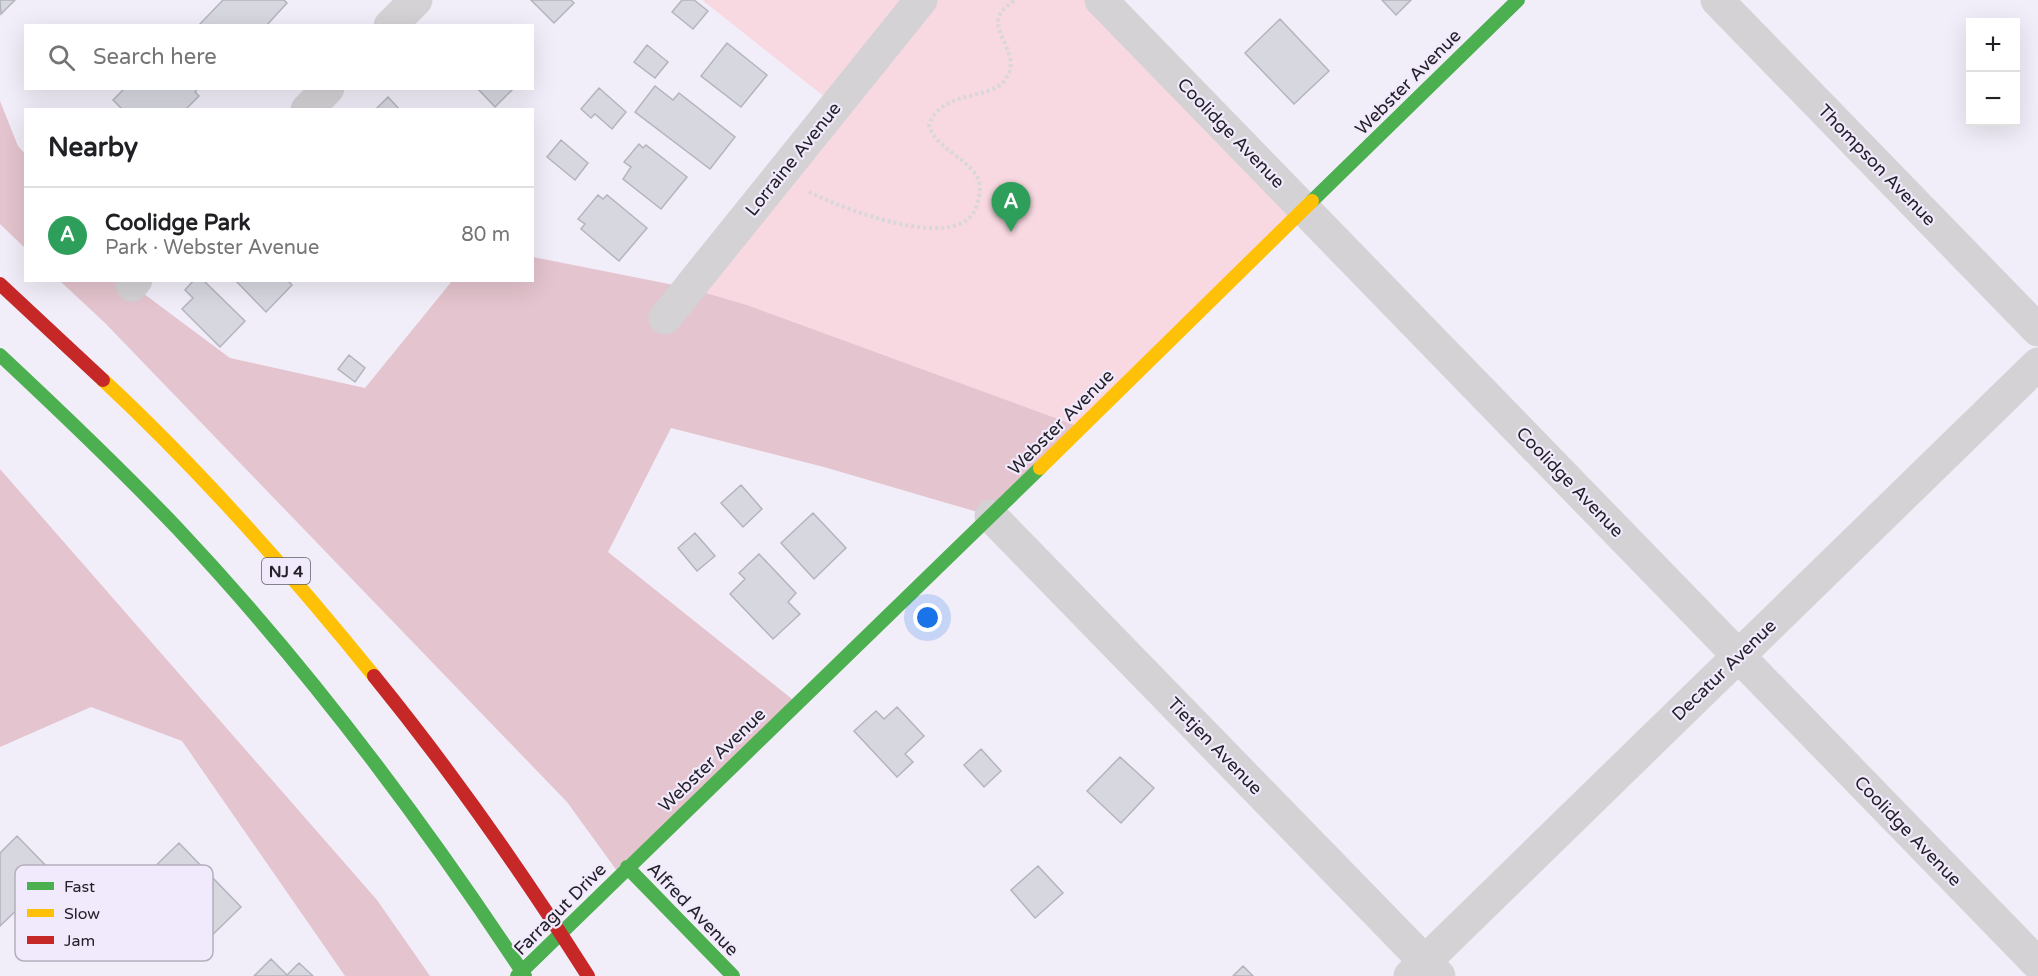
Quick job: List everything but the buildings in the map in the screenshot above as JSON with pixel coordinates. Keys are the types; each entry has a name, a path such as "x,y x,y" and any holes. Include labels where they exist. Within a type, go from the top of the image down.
{"main road":[{"name":"Webster Avenue","path":"627,867 991,516 1518,0"},
{"name":"NJ 4","path":"0,284 87,364 175,450 262,543 391,696 460,787 534,892 588,976"},
{"name":"NJ 4","path":"0,355 93,442 167,517 238,595 395,788 493,926 525,976"},
{"name":"Farragut Drive","path":"517,976 627,867"},
{"name":"Alfred Avenue","path":"627,867 733,976"}],"street":[{"path":"392,24 416,0"},
{"name":"Lorraine Avenue","path":"665,318 921,0"},
{"name":"Coolidge Avenue","path":"1101,0 2038,964"},
{"name":"Thompson Avenue","path":"1717,0 2038,330"},
{"path":"309,108 326,90"},
{"name":"Decatur Avenue","path":"1425,971 1739,656 2038,364"},
{"name":"Tietjen Avenue","path":"991,516 1425,971"}],"path":[{"path":"779,177 840,206 913,227 944,228 969,218 976,210 980,195 978,179 934,137 929,125 934,113 944,105 998,86 1006,79 1012,60 999,32 997,21 1006,7 1016,0"}],"shaded area":[{"path":"702,0 1101,0 1306,209 1080,427 747,305 689,288 836,106"},
{"path":"0,101 18,146 24,153 24,247 0,224"},
{"path":"534,257 689,288 747,305 1080,427 991,516 824,467 671,428 608,552 797,703 620,875 567,802 105,323 61,282 131,282 132,285 230,358 365,388 451,282 534,282"},
{"path":"0,469 377,900 430,976 345,976 182,741 91,707 0,747"}],"traffic: fast":[{"path":"1312,201 1518,0"},
{"path":"0,355 178,529 226,581 318,689 404,802 525,976"},
{"path":"517,976 1040,468"},
{"path":"627,867 733,976"}],"traffic: slow":[{"path":"1040,468 1312,201"},
{"path":"103,380 175,450 244,523 374,676"}],"traffic: jam":[{"path":"0,284 103,380"},
{"path":"374,676 485,823 588,976"}],"place":[{"name":"Coolidge Park","path":"1011,232"}]}
